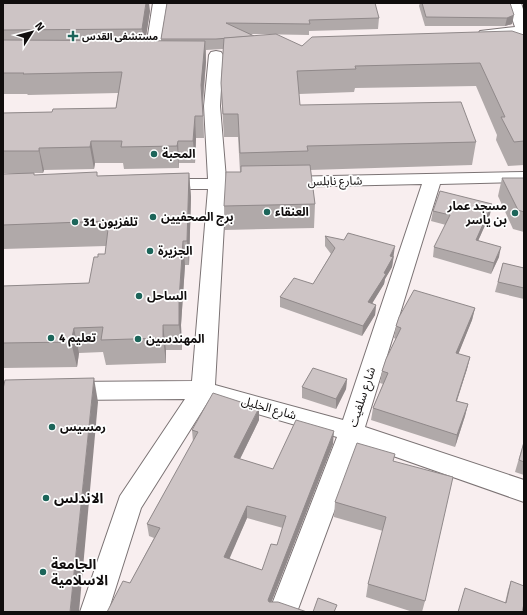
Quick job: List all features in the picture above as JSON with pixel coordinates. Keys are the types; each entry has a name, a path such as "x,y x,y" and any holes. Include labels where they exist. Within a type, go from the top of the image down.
{"street":[{"path":"152,54 160,3"},
{"path":"468,35 524,31 514,3"},
{"path":"137,54 168,54"},
{"path":"94,612 129,504 203,390 217,184 212,106 216,54"},
{"name":"شارع نابلس","path":"146,184 217,184 524,177"},
{"name":"شارع سلفيت","path":"283,612 351,432 433,178"},
{"name":"شارع الخليل","path":"44,391 203,390 351,432 524,491"}],"building":[{"path":"3,3 146,3 142,29 3,30"},
{"path":"167,3 375,3 379,18 309,20 310,24 226,23 254,36 216,39 161,39"},
{"path":"422,3 510,3 514,15 507,18 426,17"},
{"path":"512,31 524,35 524,141 514,142 501,117 505,117 480,63 355,66 356,69 297,71 300,105 461,102 476,142 307,146 308,151 240,153 238,114 223,114 221,83 224,38 276,34 302,46 312,37"},
{"path":"3,40 205,41 201,85 203,116 195,116 193,141 178,141 177,146 121,147 122,141 91,141 90,147 39,148 39,151 3,151 3,113 52,112 53,109 116,108 122,72 3,73"},
{"path":"310,165 315,204 224,206 226,172 241,172 241,166"},
{"path":"97,172 97,176 189,173 187,241 183,241 179,325 163,325 163,338 101,340 103,327 74,328 71,342 3,343 3,286 89,283 94,257 98,257 98,254 105,254 109,221 3,225 3,174 34,173 34,175"},
{"path":"502,178 524,178 524,212 518,210"},
{"path":"440,191 492,204 476,240 501,247 494,263 434,247 450,215 433,211"},
{"path":"348,233 395,246 390,256 393,257 384,273 386,274 368,302 376,305 363,326 280,297 294,278 313,284 335,248 325,236 344,240"},
{"path":"503,263 524,268 524,288 498,282"},
{"path":"414,290 475,308 456,353 470,357 456,401 468,404 457,435 373,408 388,373 382,371 386,359 401,328 396,326 399,317"},
{"path":"313,368 347,379 336,399 302,387"},
{"path":"94,378 70,612 3,612 3,389 5,380"},
{"path":"213,393 259,408 234,457 273,469 296,420 334,431 268,600 269,602 278,602 307,612 107,612 123,581 130,583 160,528 147,524 198,432 192,430","holes":["247,506 286,516 277,545 271,544 262,570 224,557"]},
{"path":"524,442 524,462 519,460"},
{"path":"357,443 395,454 393,461 453,477 425,601 368,584 386,517 335,502"},
{"path":"511,581 524,586 524,604 522,612 458,612 465,588 506,603"},
{"path":"318,598 337,605 334,612 313,612"}],"place":[{"name":"مستشفى القدس","path":"73,36"},
{"name":"المحبة","path":"154,154"},
{"name":"العنقاء","path":"267,212"},
{"name":"مسجد عمار بن ياسر","path":"515,213"},
{"name":"برج الصحفيين","path":"153,217"},
{"name":"تلفزيون 31","path":"75,222"},
{"name":"الجزيرة","path":"150,251"},
{"name":"الساحل","path":"139,296"},
{"name":"تعليم 4","path":"51,338"},
{"name":"المهندسين","path":"138,339"},
{"name":"رمسيس","path":"52,427"},
{"name":"الاندلس","path":"46,498"},
{"name":"الجامعة الاسلامية","path":"43,572"}]}
